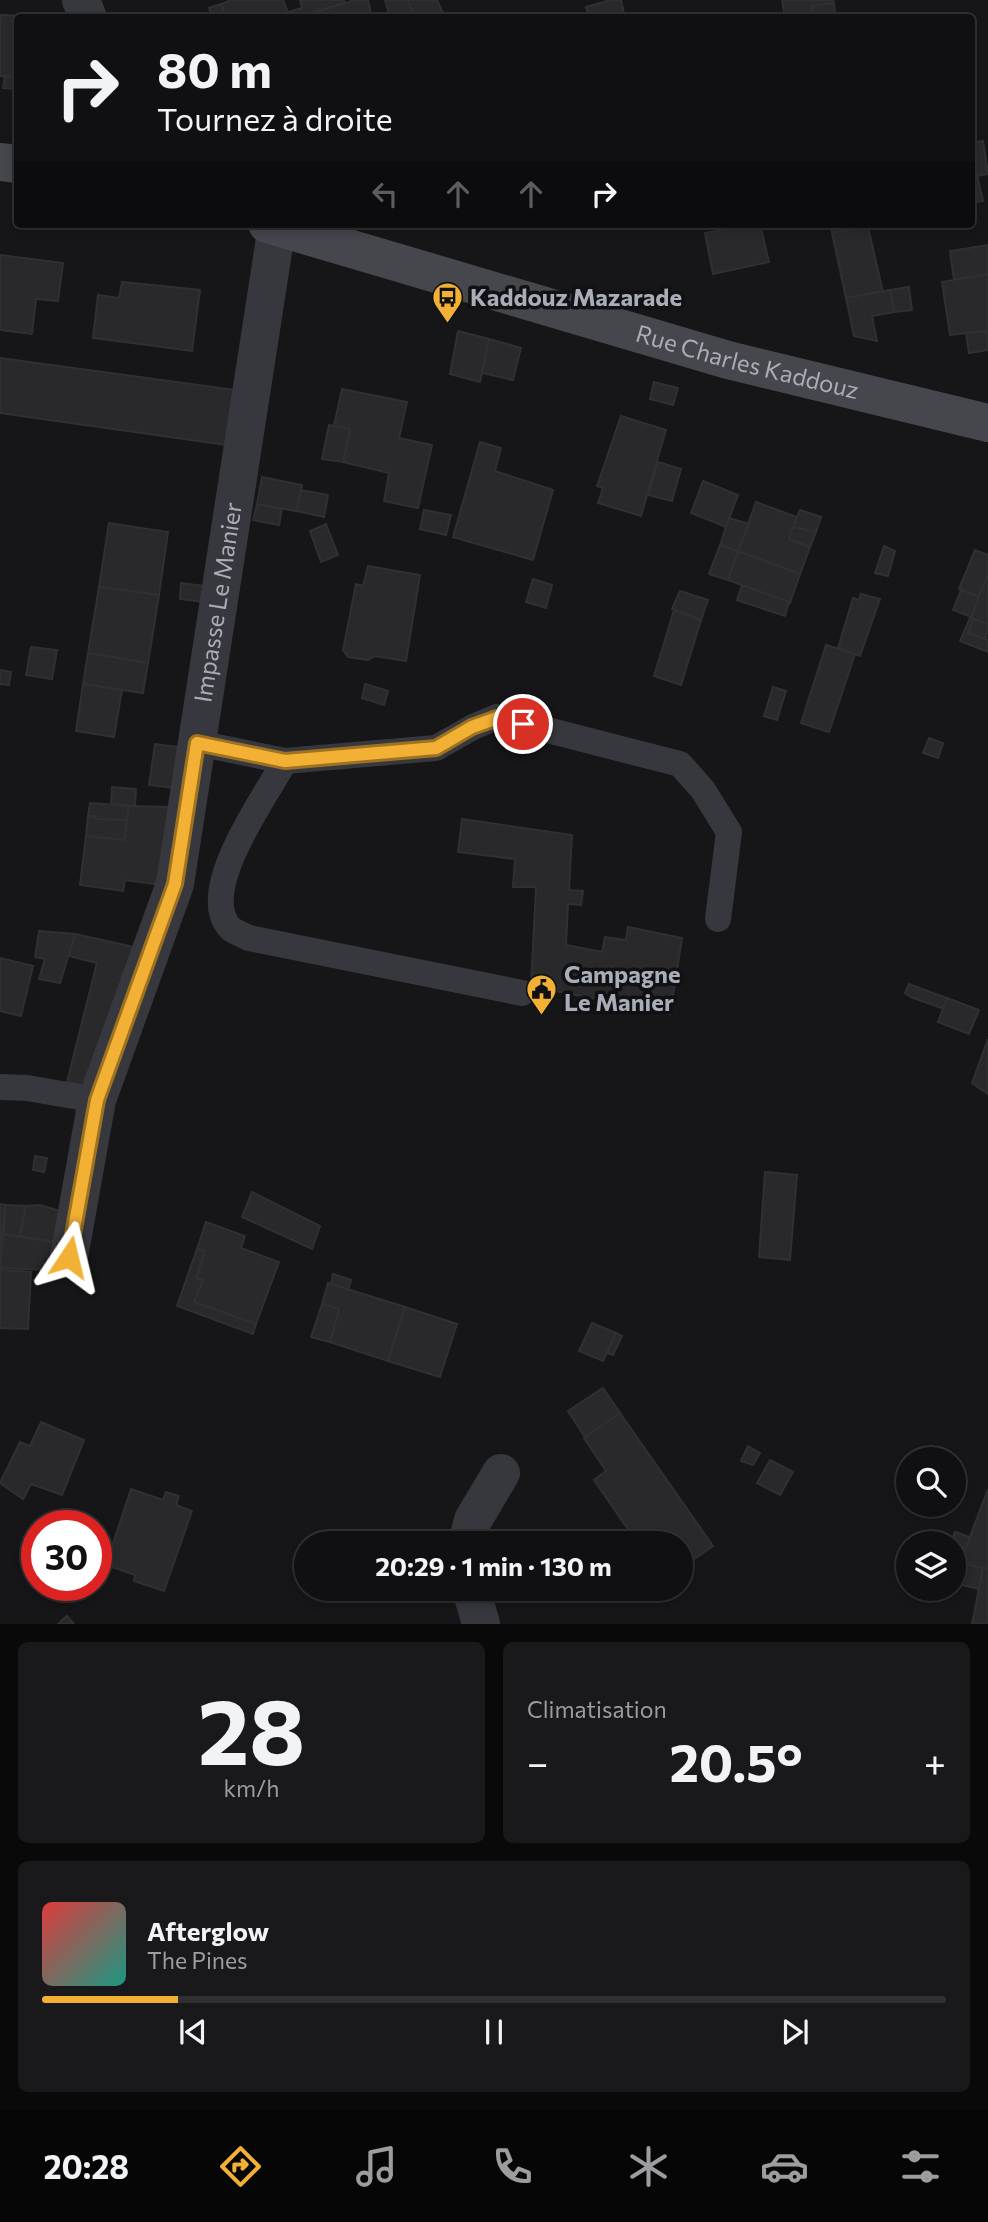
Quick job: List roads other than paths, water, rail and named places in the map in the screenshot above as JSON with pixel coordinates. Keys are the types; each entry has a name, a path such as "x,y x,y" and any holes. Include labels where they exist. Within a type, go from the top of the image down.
{"street":[{"name":"Impasse Le Manier","path":"69,1257 97,1100 175,884 272,228"},
{"name":"Rue Charles Kaddouz","path":"282,228 728,360 988,423"},
{"path":"470,1531 473,1520 501,1473"},
{"path":"475,1601 481,1623"}],"lane":[{"path":"197,743 285,761 436,748 472,727 497,718 680,764 703,790 729,832 718,919"},
{"path":"285,761 228,864 219,905 230,928 249,938 522,993"},
{"path":"0,1087 27,1088 97,1100"}],"place":[{"name":"Kaddouz Mazarade","path":"447,325"},
{"name":"Campagne Le Manier","path":"541,1016"}]}
